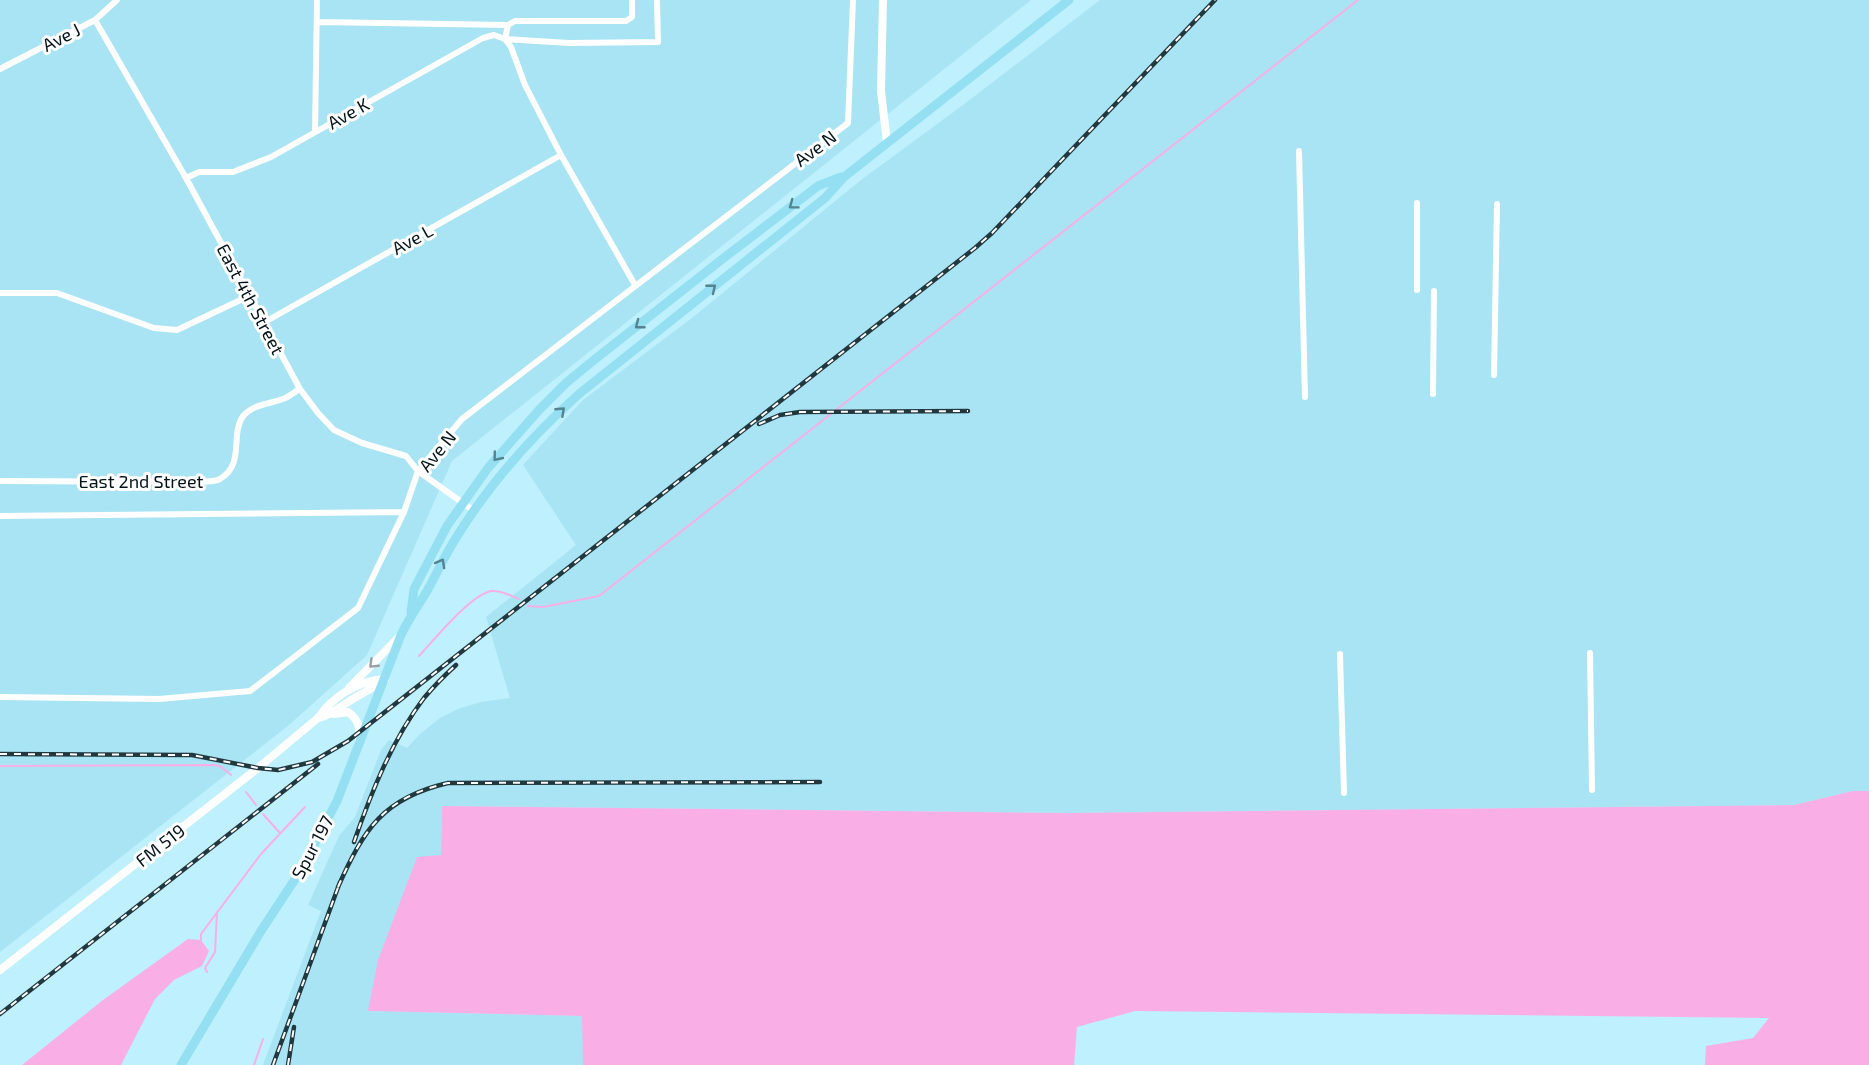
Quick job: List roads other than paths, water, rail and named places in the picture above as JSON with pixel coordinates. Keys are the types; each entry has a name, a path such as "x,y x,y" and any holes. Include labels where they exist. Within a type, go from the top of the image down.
{"main road":[{"path":"883,0 881,91 887,143"},
{"path":"411,613 474,511 514,459 566,405 825,198 844,177 1069,0"},
{"path":"411,613 414,589 434,549 462,502 511,440 566,383 818,186 844,177"},
{"name":"Spur 197","path":"181,1065 255,941 302,870 337,801 411,613"},
{"path":"344,693 401,634"},
{"name":"FM 519","path":"0,970 258,768 344,693 364,683 385,679"},
{"name":"FM 519","path":"318,718 331,715 348,702 374,689 385,679"},
{"path":"331,715 348,712 354,716 360,727 359,745"}],"street":[{"name":"Ave J","path":"0,69 95,20 117,0"},
{"path":"315,132 317,0"},
{"path":"318,22 508,25 515,21 620,22 632,17 632,0"},
{"name":"Ave K","path":"186,178 199,172 233,172 271,157 483,38 494,35 505,39 569,44 658,42 657,0"},
{"name":"Ave N","path":"0,697 159,699 250,691 358,608 404,512 418,471 462,419 848,123 853,0"},
{"name":"East 4th Street","path":"95,20 186,178 300,389 318,413 334,430 362,443 406,456 418,471 474,511"},
{"path":"508,25 505,39 511,47 525,85 561,155 635,285"},
{"path":"1299,151 1305,397"},
{"name":"Ave L","path":"263,323 561,155"},
{"path":"1417,203 1417,290"},
{"path":"1494,375 1497,204"},
{"path":"1433,394 1434,291"},
{"path":"0,293 57,293 154,328 177,330 249,296"},
{"name":"East 2nd Street","path":"0,481 196,482 218,480 228,472 237,456 239,422 247,412 265,403 283,399 300,389"},
{"path":"0,516 404,512"},
{"path":"1590,653 1592,790"},
{"path":"1340,654 1344,793"}],"waterway":[{"path":"528,606 543,607 599,596 1358,0"},
{"path":"419,656 464,608 484,594 499,591 519,599"},
{"path":"0,766 212,765 220,766 231,775"},
{"path":"246,792 256,805"},
{"path":"201,940 201,934 261,854 305,807"},
{"path":"263,814 279,832"},
{"path":"207,972 205,968 215,952 217,912"},
{"path":"254,1065 263,1039"}],"railway":[{"path":"0,754 192,755 278,770 312,762 348,741 975,248 1215,0"},
{"path":"759,424 780,415 800,412 968,411"},
{"path":"354,842 375,786 402,731 424,698 456,665"},
{"path":"0,1014 318,764"},
{"path":"338,887 357,848 378,819 407,797 448,783 820,782"},
{"path":"273,1065 340,882"},
{"path":"288,1065 294,1027"}]}
